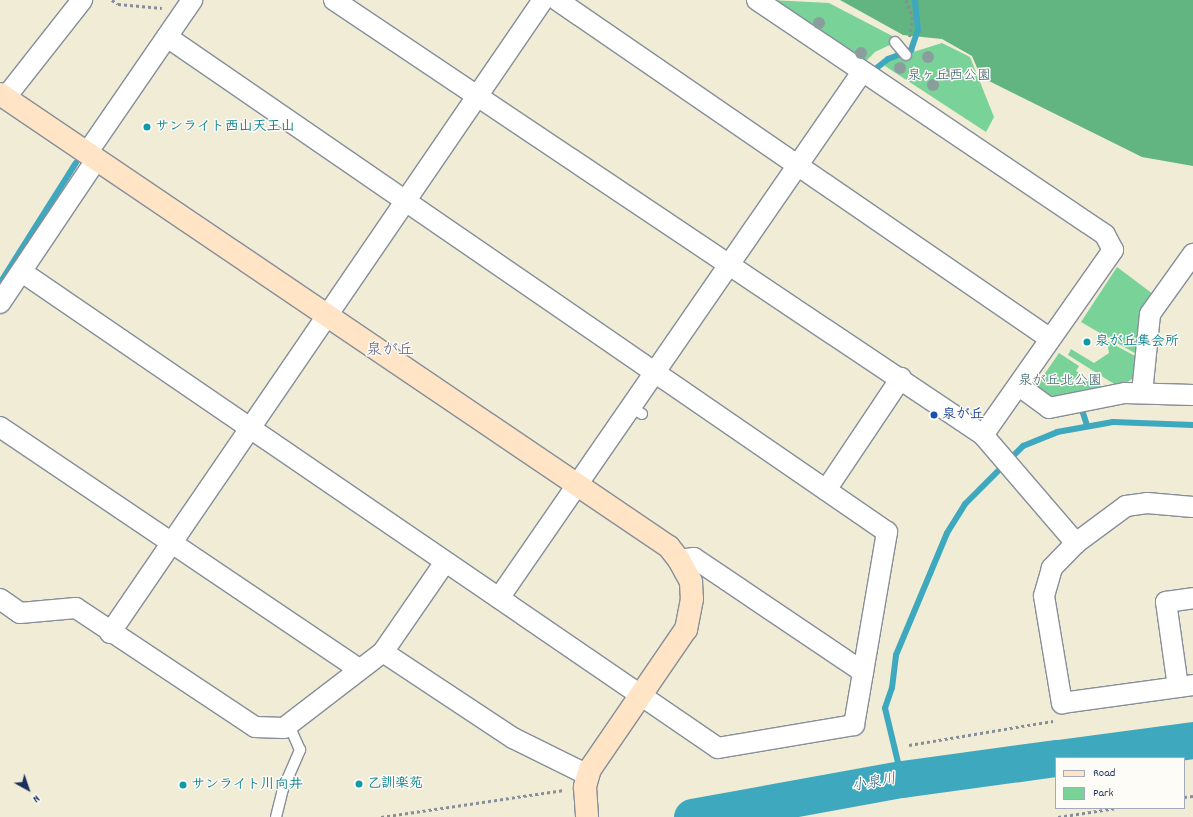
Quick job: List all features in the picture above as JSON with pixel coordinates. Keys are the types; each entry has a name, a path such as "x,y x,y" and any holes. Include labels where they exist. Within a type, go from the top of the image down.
{"street":[{"path":"82,0 2,96 669,547 679,560 691,582 692,599 686,629 640,695 586,785 587,817"},
{"path":"0,303 22,272 91,156 192,0"},
{"path":"334,0 901,378 983,435 999,449 1076,543"},
{"path":"110,632 543,0"},
{"path":"557,0 798,166 854,211 1049,338"},
{"path":"757,0 1105,235 1113,250 1049,338 1019,386 983,435"},
{"path":"22,272 718,748 854,725 887,532 167,37"},
{"path":"499,598 577,486 637,410 655,372 862,72"},
{"path":"1142,393 1150,314 1193,255"},
{"path":"826,490 901,378"},
{"path":"1019,386 1049,408 1142,393 1193,395"},
{"path":"0,427 359,669"},
{"path":"1193,506 1147,503 1126,506 1076,543 1052,568 1044,596 1062,703 1185,686 1166,602 1193,598"},
{"path":"679,560 694,558 863,672"},
{"path":"0,599 20,613 76,608 255,727 284,728 383,652 445,562"},
{"path":"383,652 586,785"}],"lane":[{"path":"895,42 905,51"},
{"path":"276,817 283,789 300,750 288,725"}],"path":[{"path":"112,0 141,8 171,8"},
{"path":"905,51 913,32 913,17 906,0"},
{"path":"381,817 586,785"},
{"path":"1058,817 1110,809"}],"green space":[{"path":"771,0 829,3 900,40 875,52 864,63"},
{"path":"840,0 1193,0 1193,166 1142,157 981,77 972,56 942,39 903,35"},
{"name":"泉ヶ丘西公園","path":"942,43 970,57 994,117 986,132 885,66 888,60"},
{"path":"1117,267 1153,294 1138,355 1081,322"},
{"path":"1107,341 1137,357 1134,378 1119,387 1068,355 1071,349 1094,363 1109,353"},
{"name":"泉が丘北公園","path":"1059,353 1079,366 1076,371 1104,388 1049,399 1035,388"}],"waterway":[{"path":"874,70 888,59 911,50 918,30 915,0"},
{"path":"0,283 76,163"},
{"path":"1083,413 1087,425"},
{"path":"902,779 885,708 892,688 896,655 947,533 965,504 1023,446 1057,432 1113,422 1193,425"},
{"name":"小泉川","path":"1066,757 1193,740"},
{"name":"小泉川","path":"692,817 902,779 1055,758"}],"place":[{"name":"サンライト西山天王山","path":"147,127"},
{"name":"泉が丘集会所","path":"1087,342"},
{"name":"泉が丘","path":"934,415"},
{"name":"乙訓楽苑","path":"359,784"},
{"name":"サンライト川向井","path":"183,785"}],"district":[{"name":"泉が丘","path":"390,351"}]}
